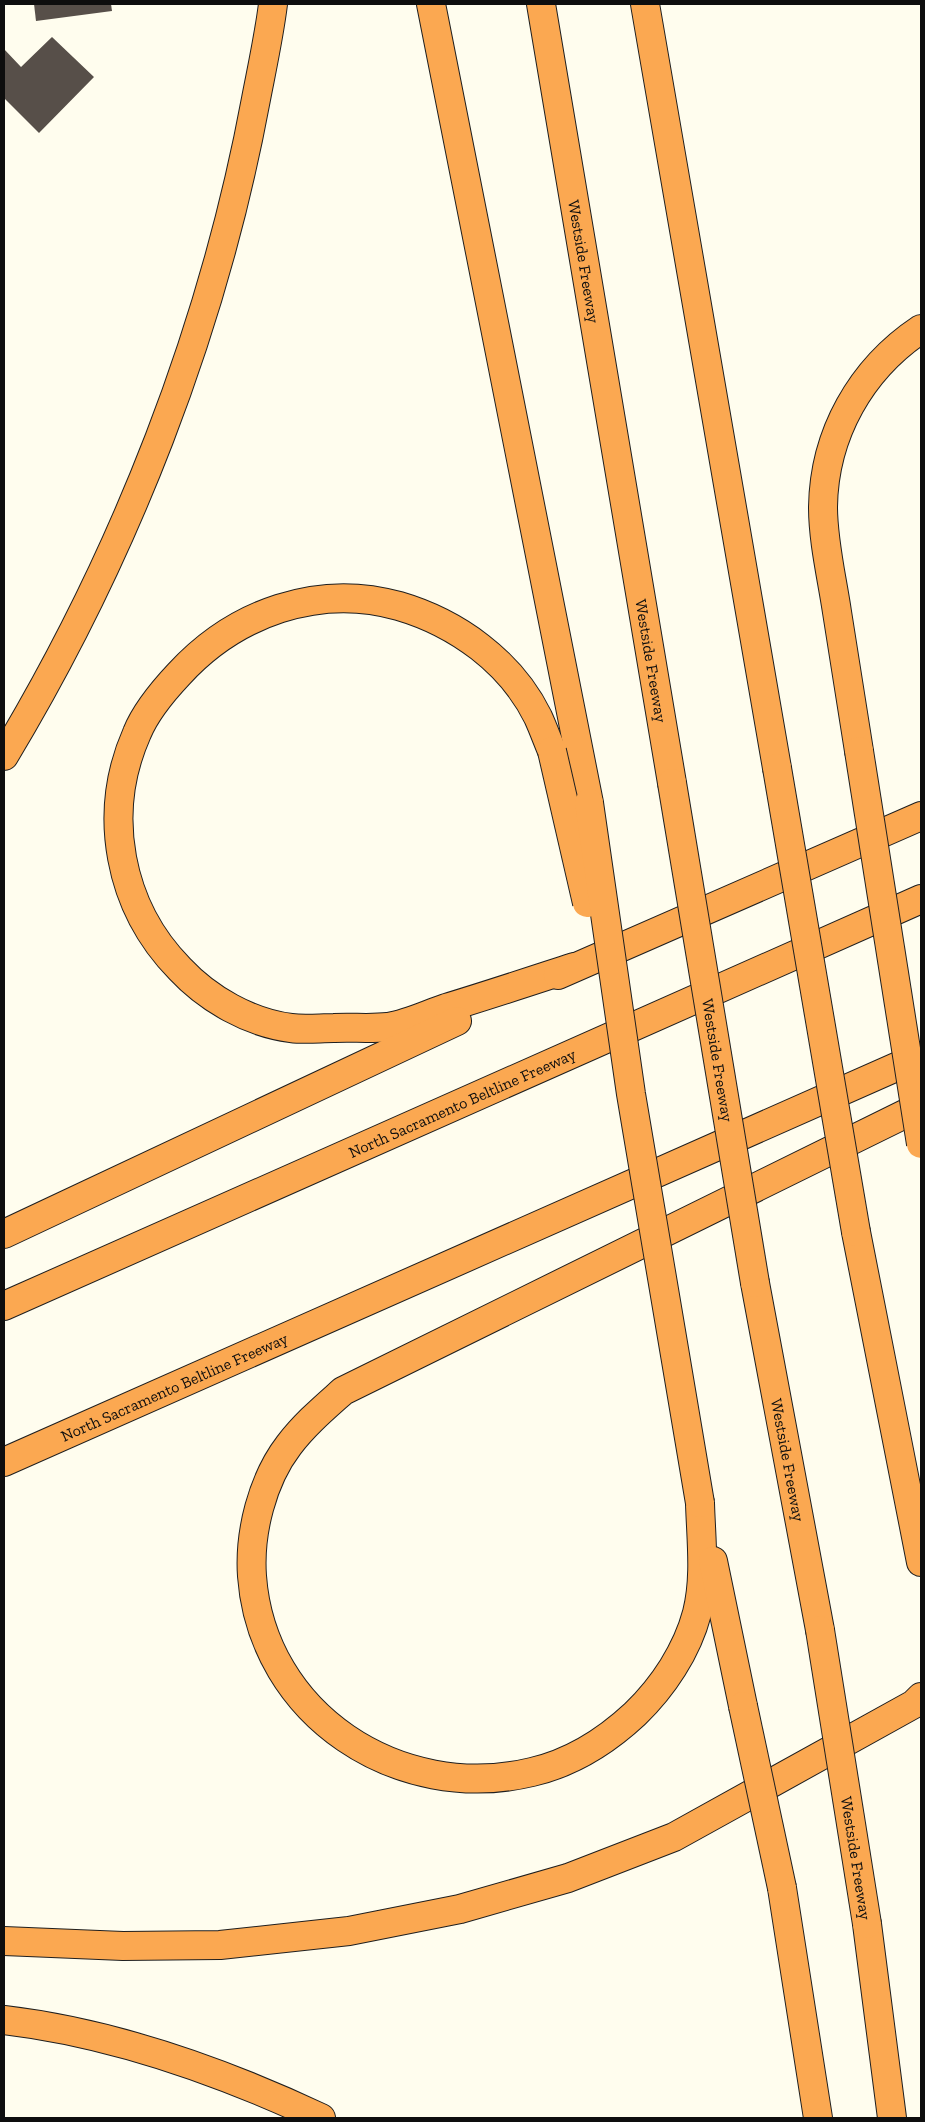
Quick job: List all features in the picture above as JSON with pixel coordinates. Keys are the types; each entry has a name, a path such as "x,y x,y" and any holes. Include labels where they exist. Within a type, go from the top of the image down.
{"highway":[{"path":"4,756 30,714 94,591 140,487 178,386 227,229 248,144 273,4"},
{"path":"431,4 589,803 631,1094 700,1503 782,1888 818,2118"},
{"name":"Westside Freeway","path":"541,4 755,1284 820,1630 867,1924 892,2118"},
{"path":"645,4 856,1232 921,1562"},
{"path":"921,329 899,344 867,378 844,416 829,460 823,507 827,547 921,1144"},
{"path":"574,967 390,1026 291,1028 255,1019 221,1002 190,980 164,953 142,918 125,876 120,848 118,802 127,759 138,731 162,692 197,654 232,628 272,610 303,602 348,598 387,603 423,613 457,630 497,661 522,691 537,715 552,751 631,1094"},
{"path":"4,1234 412,1041 574,967 921,816"},
{"name":"North Sacramento Beltline Freeway","path":"4,1306 921,899"},
{"name":"North Sacramento Beltline Freeway","path":"4,1462 921,1056"},
{"path":"700,1503 703,1585 696,1615 676,1663 653,1697 615,1732 571,1759 532,1772 478,1779 438,1775 391,1762 357,1746 332,1729 309,1709 285,1677 265,1637 254,1593 252,1562 254,1531 261,1502 272,1474 288,1447 315,1415 344,1391 921,1106"},
{"path":"4,1941 123,1946 220,1945 348,1931 460,1909 568,1878 674,1837 914,1704 921,1697"},
{"path":"4,2020 94,2036 183,2061 264,2091 321,2118"}],"building":[{"path":"34,4 111,4 112,11 36,21"},
{"path":"52,37 94,77 39,133 4,98 4,49 21,67"}]}
